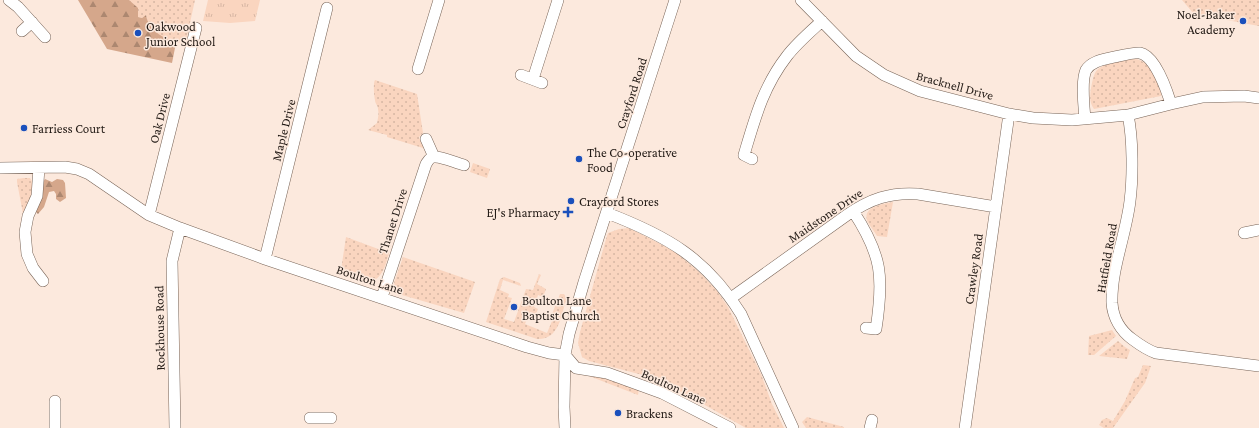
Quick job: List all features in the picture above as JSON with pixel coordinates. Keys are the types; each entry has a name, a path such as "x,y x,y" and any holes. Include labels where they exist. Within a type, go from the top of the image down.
{"street":[{"path":"9,0 18,7 45,37"},
{"path":"418,69 439,0"},
{"path":"521,75 537,81 558,0"},
{"name":"Crayford Road","path":"565,428 564,355 584,282 675,0"},
{"name":"Bracknell Drive","path":"801,0 856,56 884,75 904,85 939,97 1009,114 1054,120 1085,119 1128,115 1203,97 1244,96 1259,98"},
{"name":"Maple Drive","path":"265,259 327,8"},
{"path":"752,159 744,155 759,106 768,85 787,56 799,42 822,21"},
{"path":"22,31 32,22"},
{"name":"Oak Drive","path":"149,215 196,28"},
{"path":"1085,119 1085,72 1090,64 1103,59 1139,53 1146,56 1152,62 1166,88 1171,104"},
{"name":"Crawley Road","path":"964,428 1009,114"},
{"name":"Hatfield Road","path":"1128,115 1130,128 1132,182 1128,216 1114,282 1112,303 1117,321 1128,336 1149,351 1259,366"},
{"path":"426,139 434,157 464,165"},
{"name":"Thanet Drive","path":"382,298 426,164 434,157"},
{"name":"Boulton Lane","path":"0,168 65,166 77,169 89,174 149,215 180,228 265,259 526,347 564,355 576,368 607,373 662,393 730,428"},
{"path":"39,168 37,196 28,216 25,232 27,254 33,268 43,281"},
{"name":"Maidstone Drive","path":"731,298 853,211 875,199 901,193 918,194 996,207"},
{"path":"853,211 864,228 873,247 878,261 880,277 880,299 876,329 866,328"},
{"path":"607,213 648,230 677,245 707,269 731,298 748,329 794,428"},
{"name":"Rockhouse Road","path":"175,428 172,261 180,228"},
{"path":"1244,233 1259,230"},
{"path":"55,400 55,428"}],"green space":[{"path":"78,0 129,0 138,8 138,17 142,18 146,15 150,25 157,33 176,43 172,63 107,49"},
{"path":"129,0 195,0 186,41 173,42 156,33 146,15 142,18 138,17"},
{"path":"208,0 260,0 255,21 230,23 203,21"},
{"name":"Noel-Baker Academy","path":"1182,0 1259,0 1259,26 1194,14"},
{"path":"1135,59 1141,60 1152,71 1162,91 1161,96 1094,109 1092,107 1090,93 1095,73 1098,69 1107,64"},
{"path":"375,80 417,94 423,133 419,137 423,148 368,130 377,123 378,118 378,108 374,93"},
{"path":"473,163 490,169 487,178 470,172"},
{"path":"30,178 35,186 24,219 17,179"},
{"path":"45,179 52,182 57,179 63,180 65,183 66,198 60,202 56,199 56,194 54,191 49,192 44,207 38,214 35,211 41,186"},
{"path":"893,202 887,237 877,236 867,220 868,212 875,206"},
{"path":"629,228 674,251 699,272 717,291 728,307 761,374 772,404 784,428 746,428 658,379 589,361 582,357 578,343 580,332 608,233 619,229"},
{"path":"346,237 389,253 383,271 378,278 375,280 341,270"},
{"path":"403,257 475,282 464,313 402,295 397,292 394,283"},
{"path":"539,274 541,275 537,284 546,289 543,297 538,295 534,307 538,309 536,314 530,312 525,324 547,333 552,321 550,319 560,294 564,294 566,297 558,326 550,336 537,339 486,322 500,279 504,277 520,283 521,286 503,280 500,290 509,294 508,297 512,298 504,319 514,322 526,289 533,290"},
{"path":"1112,330 1116,336 1094,355 1088,355 1089,336"},
{"path":"1118,341 1130,350 1127,359 1099,356"},
{"path":"1143,365 1151,366 1145,383 1113,428 1104,428 1099,425 1102,420 1107,418 1113,421 1125,401 1135,378 1138,377"},
{"path":"585,373 600,375 639,389 638,395 589,376"},
{"path":"807,417 844,428 806,428 802,422"}],"place":[{"name":"Noel-Baker Academy","path":"1243,21"},
{"name":"Oakwood Junior School","path":"138,33"},
{"name":"Farriess Court","path":"24,128"},
{"name":"The Co-operative Food","path":"579,159"},
{"name":"Crayford Stores","path":"571,201"},
{"name":"EJ's Pharmacy","path":"568,212"},
{"name":"Boulton Lane Baptist Church","path":"514,307"},
{"name":"Brackens","path":"618,413"}]}
